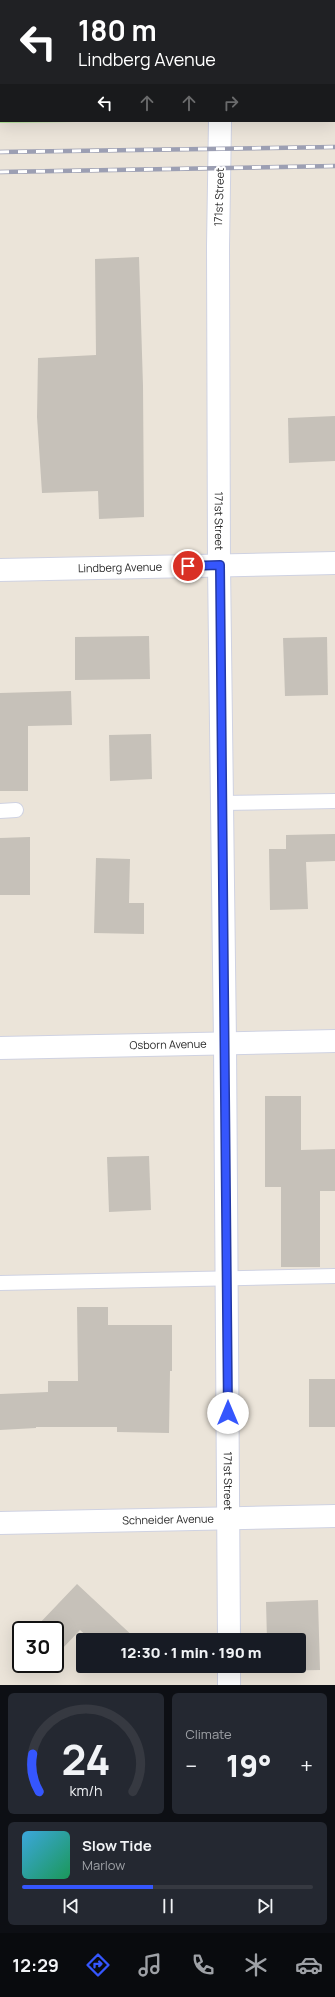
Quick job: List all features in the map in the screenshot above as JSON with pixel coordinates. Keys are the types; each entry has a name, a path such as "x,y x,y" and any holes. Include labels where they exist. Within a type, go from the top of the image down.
{"street":[{"name":"171st Street","path":"220,122 218,246 229,1633"},
{"name":"Lindberg Avenue","path":"0,570 335,563"},
{"name":"Osborn Avenue","path":"0,1048 335,1041"},
{"name":"Schneider Avenue","path":"0,1523 335,1516"},
{"path":"229,1673 229,1685"}],"lane":[{"path":"223,803 335,801"},
{"path":"0,810 16,810"},
{"path":"0,1283 335,1276"}],"green space":[{"path":"0,122 76,122 0,123"}],"building":[{"path":"139,257 143,386 144,517 99,519 98,491 42,493 37,417 38,358 96,355 95,259"},
{"path":"335,416 335,461 289,463 288,418"},
{"path":"149,636 150,679 75,680 75,637"},
{"path":"327,637 328,695 285,696 283,638"},
{"path":"71,691 72,725 28,726 28,791 0,791 0,693"},
{"path":"151,734 152,779 110,781 109,735"},
{"path":"335,834 335,861 306,862 308,909 270,910 269,849 286,849 286,835"},
{"path":"30,837 30,895 0,895 0,838"},
{"path":"96,858 130,859 129,903 144,903 144,934 94,933"},
{"path":"265,1096 301,1096 301,1150 335,1149 335,1191 320,1191 320,1267 281,1267 281,1187 265,1187"},
{"path":"149,1156 151,1210 109,1212 107,1157"},
{"path":"77,1307 108,1307 108,1325 172,1325 172,1371 170,1371 169,1433 117,1432 117,1427 36,1427 0,1430 0,1394 48,1392 48,1381 78,1381"},
{"path":"309,1379 335,1379 335,1427 309,1427"},
{"path":"77,1584 130,1633 83,1633 80,1630 64,1647 64,1621 42,1621"},
{"path":"318,1600 320,1670 306,1670 306,1633 267,1633 266,1602"}],"railway":[{"path":"0,152 335,147"},
{"path":"0,172 335,166"}],"route":[{"path":"188,566 220,565 228,1413"}]}
